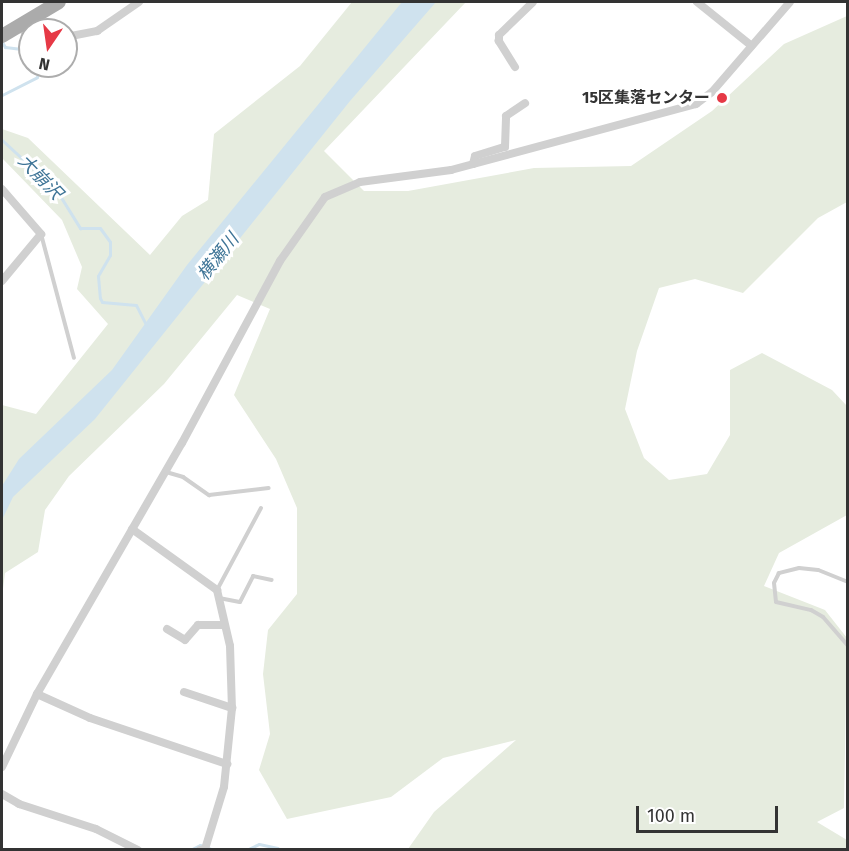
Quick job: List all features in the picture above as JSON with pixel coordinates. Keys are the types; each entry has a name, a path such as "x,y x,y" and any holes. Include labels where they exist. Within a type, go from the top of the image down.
{"main road":[{"path":"9,32 55,2"}],"street":[{"path":"78,35 97,31 139,2"},
{"path":"515,67 499,41 499,34 533,2"},
{"path":"698,2 752,46"},
{"path":"2,767 37,694 166,472 290,242 325,196 360,182 409,177 473,164 696,104 712,92 790,2"},
{"path":"473,164 475,156 505,147 506,116 525,103"},
{"path":"2,189 42,234 2,281"},
{"path":"132,529 218,594 230,646 232,708 227,764 206,849 200,849"},
{"path":"167,629 185,640 198,625 224,625"},
{"path":"184,692 232,708"},
{"path":"37,694 90,718 227,764"},
{"path":"2,794 19,804 96,829 138,849"}],"lane":[{"path":"42,234 74,358"},
{"path":"166,472 183,477 209,495 269,488"},
{"path":"261,508 218,594 240,602 253,576 272,580"},
{"path":"848,582 818,570 799,568 779,573 774,583 776,602 811,610 823,617 848,646"}],"shaded area":[{"path":"352,2 466,2 324,151 364,191 408,191 534,168 631,166 712,111 784,44 847,16 847,202 818,218 743,293 695,279 659,288 637,351 625,409 644,458 669,480 707,474 730,435 730,370 762,353 832,390 847,406 847,515 779,553 764,586 825,610 847,638 844,808 817,822 847,840 847,849 408,849 434,812 516,740 443,758 391,797 287,819 259,770 270,734 263,674 268,630 297,594 297,508 276,459 234,395 270,309 237,295 164,384 69,476 45,510 38,552 5,573 2,597 2,405 36,414 108,324 77,289 82,267 62,220 2,158 2,129 28,138 150,255 182,216 208,200 214,134 300,66"}],"water":[{"name":"横瀬川","path":"402,2 436,2 350,101 95,419 13,497 2,520 2,486 19,459 112,370 187,265"}],"waterway":[{"name":"大崩沢","path":"2,42 5,47 18,49"},
{"name":"大崩沢","path":"2,95 35,78"},
{"name":"大崩沢","path":"2,140 57,191 80,228 100,228 110,242 110,255 98,276 100,298 102,302 136,305 146,325"},
{"path":"246,850 259,844 278,848"},
{"path":"190,850 200,845 214,850"}],"place":[{"name":"15区集落センター","path":"722,98"}]}
